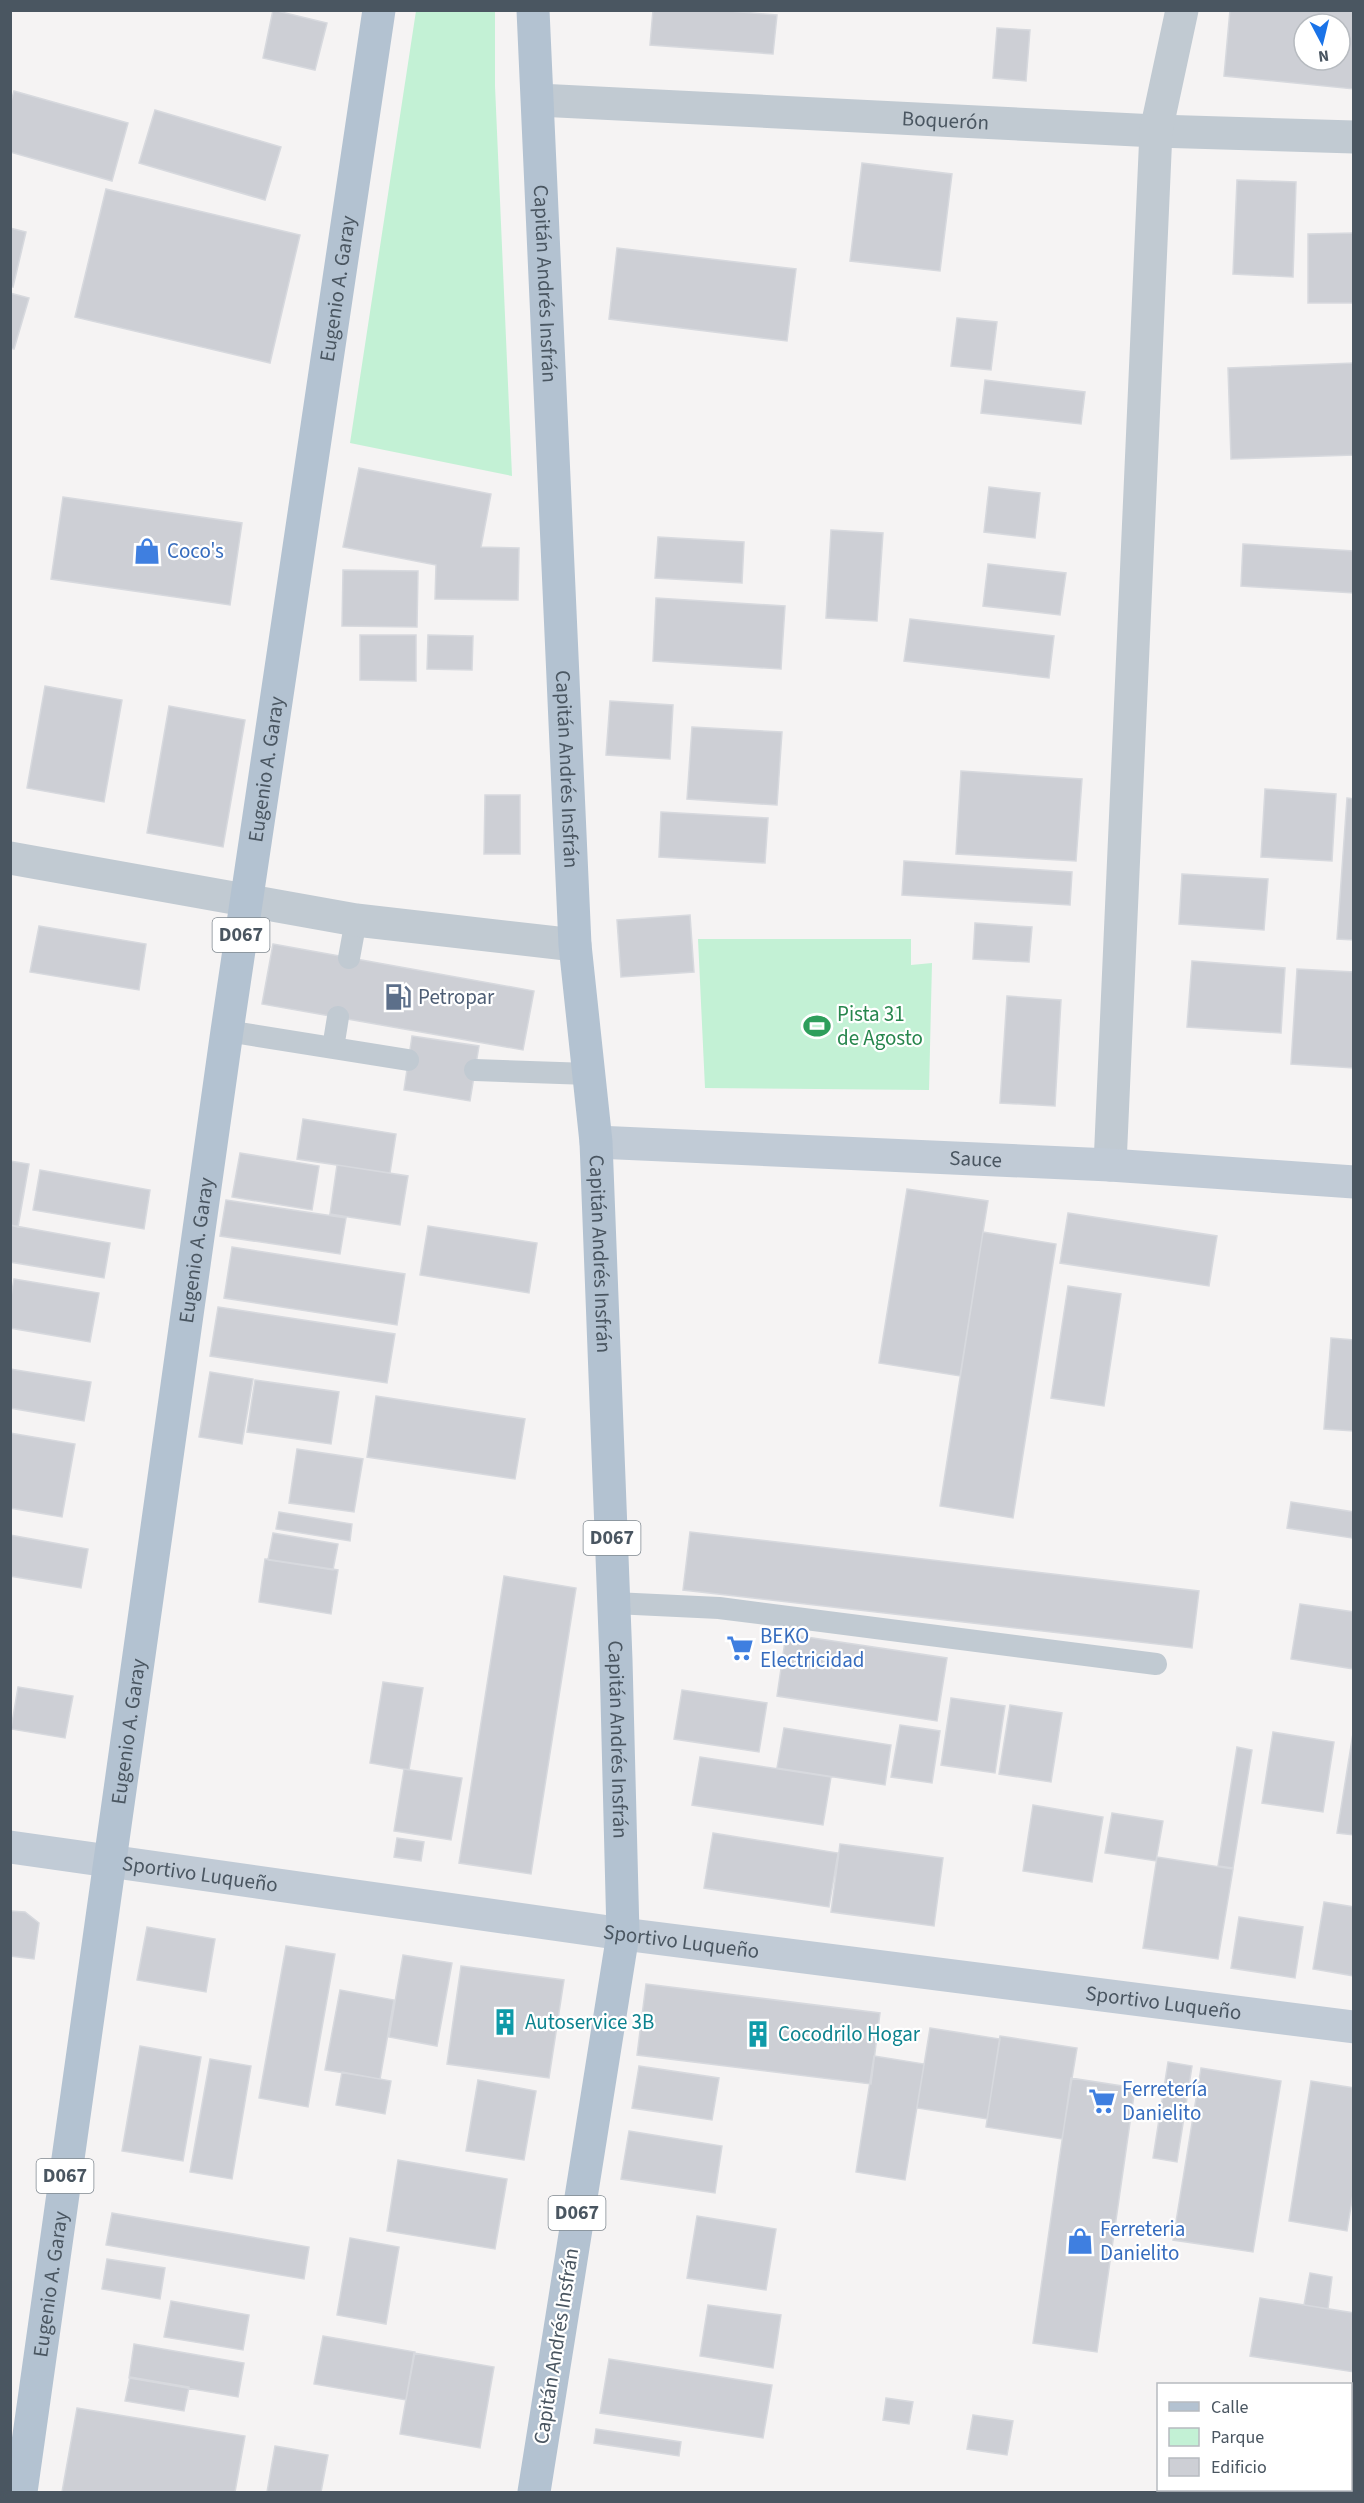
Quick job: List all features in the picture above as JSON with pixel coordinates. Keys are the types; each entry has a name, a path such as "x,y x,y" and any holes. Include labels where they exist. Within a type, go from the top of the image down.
{"main road":[{"name":"Eugenio A. Garay","path":"21,2493 226,1031 379,10"},
{"name":"Capitán Andrés Insfrán","path":"533,10 575,945 596,1142 614,1603 623,1934 534,2493"}],"street":[{"path":"1110,1166 1156,131 1182,10"},
{"name":"Boquerón","path":"538,100 1156,131 1353,137"},
{"path":"10,858 356,920 575,945"},
{"name":"Sauce","path":"596,1142 1110,1166 1353,1182"},
{"name":"Sportivo Luqueño","path":"10,1847 623,1934 1353,2028"}],"lane":[{"path":"349,958 356,920"},
{"path":"333,1048 338,1017"},
{"path":"226,1031 408,1060"},
{"path":"475,1070 589,1074"},
{"path":"614,1603 719,1608 1156,1664"}],"green space":[{"path":"416,11 495,11 495,86 512,476 350,443"},
{"name":"Pista 31 de Agosto","path":"698,939 911,939 911,965 932,963 929,1090 705,1088"}],"building":[{"path":"273,10 327,23 315,70 263,58"},
{"path":"653,10 718,10 777,15 773,54 650,45"},
{"path":"1230,10 1354,10 1354,89 1224,76"},
{"path":"997,28 1030,30 1026,81 993,78"},
{"path":"14,91 128,123 112,181 10,152 10,105"},
{"path":"155,110 281,147 265,200 139,163"},
{"path":"862,163 952,174 940,271 850,261"},
{"path":"1237,180 1296,182 1293,277 1233,274"},
{"path":"106,189 300,235 270,363 75,317"},
{"path":"10,228 26,232 13,287 10,286"},
{"path":"1354,233 1354,303 1308,303 1308,234"},
{"path":"617,248 796,269 787,341 609,319"},
{"path":"10,293 29,298 14,349 10,348"},
{"path":"957,318 997,322 991,370 951,366"},
{"path":"1354,363 1354,455 1231,459 1228,368"},
{"path":"985,380 1085,392 1081,424 981,413"},
{"path":"359,468 491,494 481,547 519,548 518,600 435,599 436,565 343,547"},
{"path":"989,487 1040,493 1035,538 984,532"},
{"name":"Coco's","path":"63,497 242,523 230,605 51,579"},
{"path":"831,530 883,533 877,621 826,618"},
{"path":"658,537 744,542 742,583 655,578"},
{"path":"1243,544 1354,551 1354,593 1241,586"},
{"path":"988,564 1066,573 1060,615 983,606"},
{"path":"343,570 418,571 417,627 342,626"},
{"path":"656,598 785,606 781,669 653,661"},
{"path":"910,619 1054,636 1049,678 904,661"},
{"path":"360,635 416,635 416,681 360,680"},
{"path":"428,635 473,636 472,670 427,669"},
{"path":"45,686 122,700 104,802 27,788"},
{"path":"610,701 673,705 670,759 606,755"},
{"path":"169,706 245,720 223,847 147,833"},
{"path":"692,727 782,732 777,805 687,799"},
{"path":"961,771 1082,779 1076,861 956,854"},
{"path":"1265,789 1336,794 1332,861 1261,857"},
{"path":"485,795 520,795 520,854 484,854"},
{"path":"1347,798 1354,799 1354,940 1337,939"},
{"path":"661,812 768,818 765,863 659,857"},
{"path":"904,861 1072,872 1070,905 902,895"},
{"path":"1182,874 1268,879 1264,930 1179,924"},
{"path":"690,915 694,972 621,977 617,920"},
{"path":"975,923 1032,927 1029,962 973,959"},
{"path":"39,926 146,944 139,990 30,972"},
{"name":"Petropar","path":"273,944 534,991 523,1050 262,1004"},
{"path":"1192,961 1285,968 1281,1033 1187,1027"},
{"path":"1297,969 1354,972 1354,1068 1291,1064"},
{"path":"1007,996 1061,1000 1055,1106 1000,1103"},
{"path":"412,1036 479,1046 470,1101 404,1090"},
{"path":"303,1119 396,1134 390,1173 297,1159"},
{"path":"240,1153 319,1166 312,1210 232,1197"},
{"path":"10,1161 29,1164 18,1227 10,1225"},
{"path":"337,1165 408,1176 400,1225 330,1214"},
{"path":"40,1170 150,1190 144,1229 33,1210"},
{"path":"907,1189 988,1201 960,1376 879,1363"},
{"path":"226,1200 346,1218 340,1254 220,1236"},
{"path":"1068,1213 1217,1236 1209,1286 1060,1263"},
{"path":"10,1225 110,1243 104,1278 10,1262"},
{"path":"428,1226 537,1243 529,1293 420,1275"},
{"path":"983,1232 1056,1244 1013,1518 940,1506"},
{"path":"232,1247 405,1274 397,1325 224,1298"},
{"path":"14,1279 99,1293 90,1342 10,1328 10,1303"},
{"path":"1068,1286 1121,1294 1104,1406 1051,1398"},
{"path":"218,1307 395,1334 387,1383 210,1356"},
{"path":"1331,1338 1354,1340 1354,1431 1324,1429"},
{"path":"10,1369 91,1382 84,1421 10,1408"},
{"path":"210,1372 253,1379 242,1444 199,1437"},
{"path":"255,1380 339,1392 331,1444 247,1432"},
{"path":"376,1396 525,1419 515,1479 367,1457"},
{"path":"10,1433 75,1444 62,1517 10,1508"},
{"path":"297,1449 363,1459 354,1512 289,1503"},
{"path":"1291,1502 1354,1512 1352,1538 1287,1528"},
{"path":"279,1512 352,1524 350,1541 276,1529"},
{"path":"690,1532 1199,1591 1192,1648 683,1590"},
{"path":"273,1533 338,1544 333,1570 268,1560"},
{"path":"10,1535 88,1549 81,1588 10,1576"},
{"path":"265,1559 338,1570 331,1614 259,1602"},
{"path":"504,1576 576,1588 531,1874 459,1863"},
{"path":"1300,1604 1354,1612 1354,1669 1291,1659"},
{"name":"BEKO Electricidad","path":"786,1634 947,1658 937,1721 777,1696"},
{"path":"383,1682 423,1688 409,1770 370,1763"},
{"path":"18,1687 73,1696 65,1738 11,1729"},
{"path":"682,1690 767,1703 759,1752 674,1739"},
{"path":"951,1698 1005,1706 995,1773 941,1765"},
{"path":"1010,1705 1062,1713 1051,1782 999,1774"},
{"path":"900,1725 940,1731 932,1783 891,1777"},
{"path":"1354,1727 1354,1835 1337,1833"},
{"path":"784,1728 891,1745 885,1785 777,1768"},
{"path":"1273,1732 1334,1742 1323,1812 1262,1803"},
{"path":"1237,1747 1252,1750 1233,1868 1218,1866"},
{"path":"700,1757 831,1777 823,1825 692,1805"},
{"path":"404,1769 462,1778 451,1840 394,1831"},
{"path":"1033,1805 1103,1817 1092,1882 1023,1871"},
{"path":"1112,1813 1163,1821 1156,1861 1105,1853"},
{"path":"713,1833 838,1853 829,1907 704,1888"},
{"path":"397,1838 424,1842 421,1861 394,1857"},
{"path":"840,1844 943,1858 934,1926 831,1912"},
{"path":"1157,1857 1233,1869 1218,1959 1143,1948"},
{"path":"1324,1902 1354,1907 1354,1976 1313,1969"},
{"path":"10,1911 25,1912 39,1923 34,1959 10,1956"},
{"path":"1239,1917 1303,1927 1295,1978 1231,1968"},
{"path":"147,1927 215,1939 206,1992 137,1980"},
{"path":"286,1946 335,1954 308,2107 259,2098"},
{"path":"403,1955 452,1963 437,2046 389,2037"},
{"name":"Autoservice 3B","path":"461,1966 564,1980 549,2078 447,2064"},
{"name":"Cocodrilo Hogar","path":"646,1984 880,2013 871,2084 637,2055"},
{"path":"340,1990 394,2000 380,2079 325,2070"},
{"path":"930,2028 1000,2039 987,2119 917,2108"},
{"path":"1000,2036 1077,2048 1062,2139 986,2127"},
{"path":"140,2046 201,2057 183,2161 122,2151"},
{"path":"874,2056 924,2064 905,2180 856,2172"},
{"path":"210,2059 251,2066 232,2179 190,2172"},
{"path":"1168,2062 1192,2066 1177,2162 1153,2158"},
{"path":"639,2066 719,2078 712,2120 632,2108"},
{"path":"1201,2068 1281,2081 1253,2252 1173,2240"},
{"path":"342,2072 391,2081 385,2114 336,2105"},
{"name":"Ferreteria Danielito","path":"1071,2078 1135,2088 1097,2352 1033,2343"},
{"path":"478,2080 536,2091 524,2160 466,2151"},
{"path":"1311,2081 1354,2088 1354,2188 1347,2231 1289,2221"},
{"path":"629,2131 722,2146 715,2193 621,2179"},
{"path":"398,2160 507,2179 495,2249 387,2231"},
{"path":"112,2213 309,2247 304,2279 106,2245"},
{"path":"697,2216 776,2229 766,2290 687,2278"},
{"path":"350,2238 399,2247 386,2324 337,2315"},
{"path":"107,2259 165,2268 160,2299 102,2289"},
{"path":"1310,2273 1332,2277 1328,2309 1304,2305"},
{"path":"1260,2298 1354,2313 1354,2372 1250,2356"},
{"path":"171,2301 249,2315 243,2350 164,2337"},
{"path":"708,2305 781,2315 773,2368 700,2356"},
{"path":"323,2336 415,2352 406,2400 314,2384"},
{"path":"134,2344 244,2363 238,2397 129,2378"},
{"path":"414,2353 494,2367 480,2448 400,2434"},
{"path":"609,2359 772,2385 763,2438 600,2413"},
{"path":"130,2377 189,2387 184,2411 125,2401"},
{"path":"886,2398 913,2402 909,2424 883,2420"},
{"path":"77,2408 245,2436 235,2492 62,2492"},
{"path":"973,2415 1013,2421 1007,2455 967,2449"},
{"path":"596,2429 681,2442 679,2456 594,2443"},
{"path":"275,2446 328,2455 321,2492 267,2492"},
{"path":"1352,2454 1354,2454 1354,2492 1233,2492 1352,2491"}],"place":[{"name":"Coco's","path":"147,551"},
{"name":"Petropar","path":"398,997"},
{"name":"Pista 31 de Agosto","path":"817,1026"},
{"name":"BEKO Electricidad","path":"740,1648"},
{"name":"Autoservice 3B","path":"505,2022"},
{"name":"Cocodrilo Hogar","path":"758,2034"},
{"name":"Ferretería Danielito","path":"1102,2101"},
{"name":"Ferreteria Danielito","path":"1080,2241"}]}
